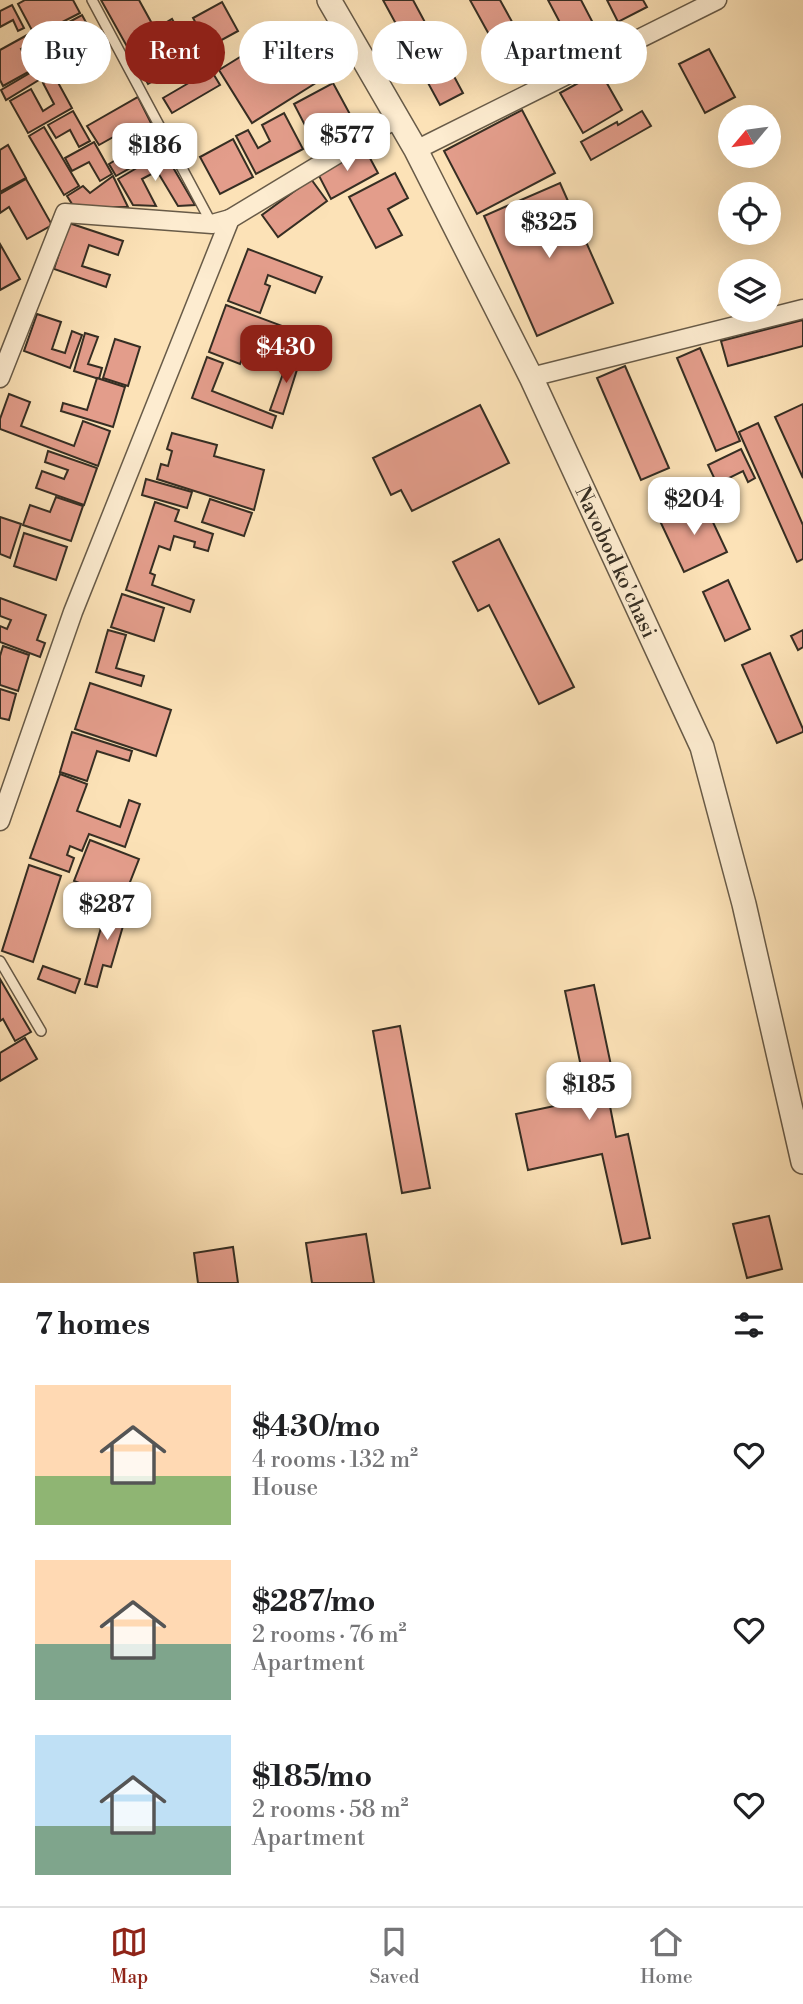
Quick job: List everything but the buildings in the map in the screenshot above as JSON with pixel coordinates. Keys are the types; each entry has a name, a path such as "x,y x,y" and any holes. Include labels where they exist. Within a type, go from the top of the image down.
{"street":[{"name":"Navobod ko'chasi","path":"329,0 416,150 531,377 702,747 795,1089 803,1162"},
{"path":"416,150 717,0"},
{"path":"1,370 65,213 212,224 230,219 397,118"},
{"path":"0,821 73,612 230,219"},
{"path":"531,377 803,309"}],"lane":[{"path":"92,0 212,224"},
{"path":"0,961 41,1031"}]}
